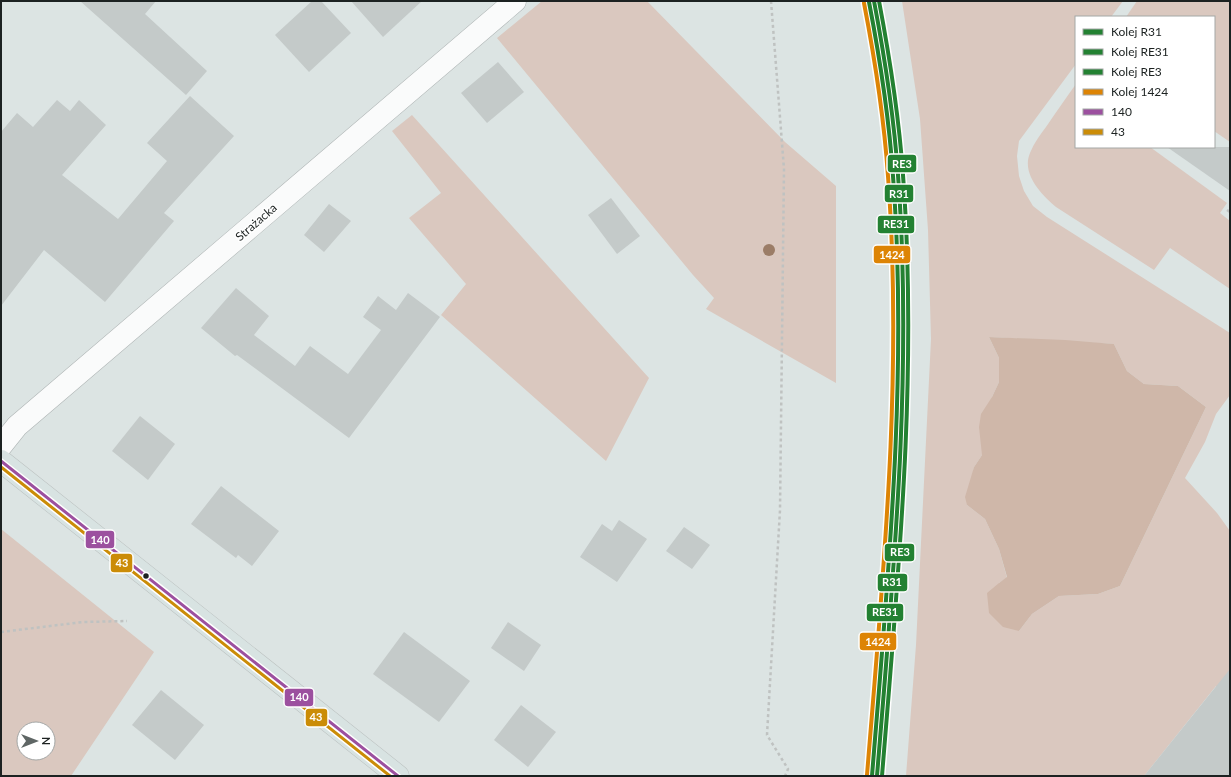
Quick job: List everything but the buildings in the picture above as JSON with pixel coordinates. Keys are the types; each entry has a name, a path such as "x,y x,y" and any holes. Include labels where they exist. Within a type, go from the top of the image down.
{"main road":[{"path":"1,461 398,776"}],"street":[{"name":"Strażacka","path":"1,446 17,426 515,1"}],"path":[{"path":"771,1 784,169 780,510 767,735 788,769 785,776"},
{"path":"1,632 82,622 127,622"}],"shaded area":[{"path":"542,1 647,1 785,142 836,186 836,383 706,309 714,298 693,275 497,38"},
{"path":"902,1 1123,1 1112,16 1075,16 1075,65 1019,141 1017,156 1019,176 1024,191 1033,206 1047,217 1230,333 1230,395 1216,414 1205,442 1185,478 1217,513 1230,531 1230,697 1216,686 1144,776 906,776 916,645 931,339 928,230 920,119","holes":["989,337 1114,344 1127,371 1144,384 1178,386 1206,407 1120,586 1098,594 1059,596 1032,614 1019,631 999,583 1007,578 999,549 985,519 967,505 974,467 982,455 992,397 999,382 999,358"]},
{"path":"1137,1 1230,1 1230,142 1215,132 1215,16 1127,16"},
{"path":"1075,85 1075,148 1151,148 1227,203 1220,213 1230,221 1230,289 1170,248 1154,270 1056,207 1039,190 1028,169 1030,153 1037,139"},
{"path":"412,115 649,378 606,461 441,315 466,284 409,218 441,193 392,131"},
{"path":"989,337 1065,340 1114,344 1127,371 1144,384 1178,386 1206,407 1120,586 1098,594 1059,596 1032,614 1019,631 1003,627 989,613 987,593 1007,577 999,549 985,519 967,505 965,497 974,467 982,455 979,427 981,414 992,397 999,382 999,358"},
{"path":"1,529 154,652 71,776 1,776"}],"rail line":[{"name":"R31","path":"874,1 889,88 898,175 902,250 903,325 902,400 895,551 877,776"},
{"name":"RE3","path":"879,1 894,88 903,175 907,250 908,325 907,401 900,551 882,776"},
{"name":"RE31","path":"869,2 884,88 893,176 897,251 898,326 897,401 890,551 872,776"},
{"name":"1424","path":"864,3 879,89 888,176 892,251 893,326 892,401 885,551 867,775"}],"transit line":[{"name":"140","path":"1,461 398,776"},
{"name":"43","path":"1,467 390,776"}]}
